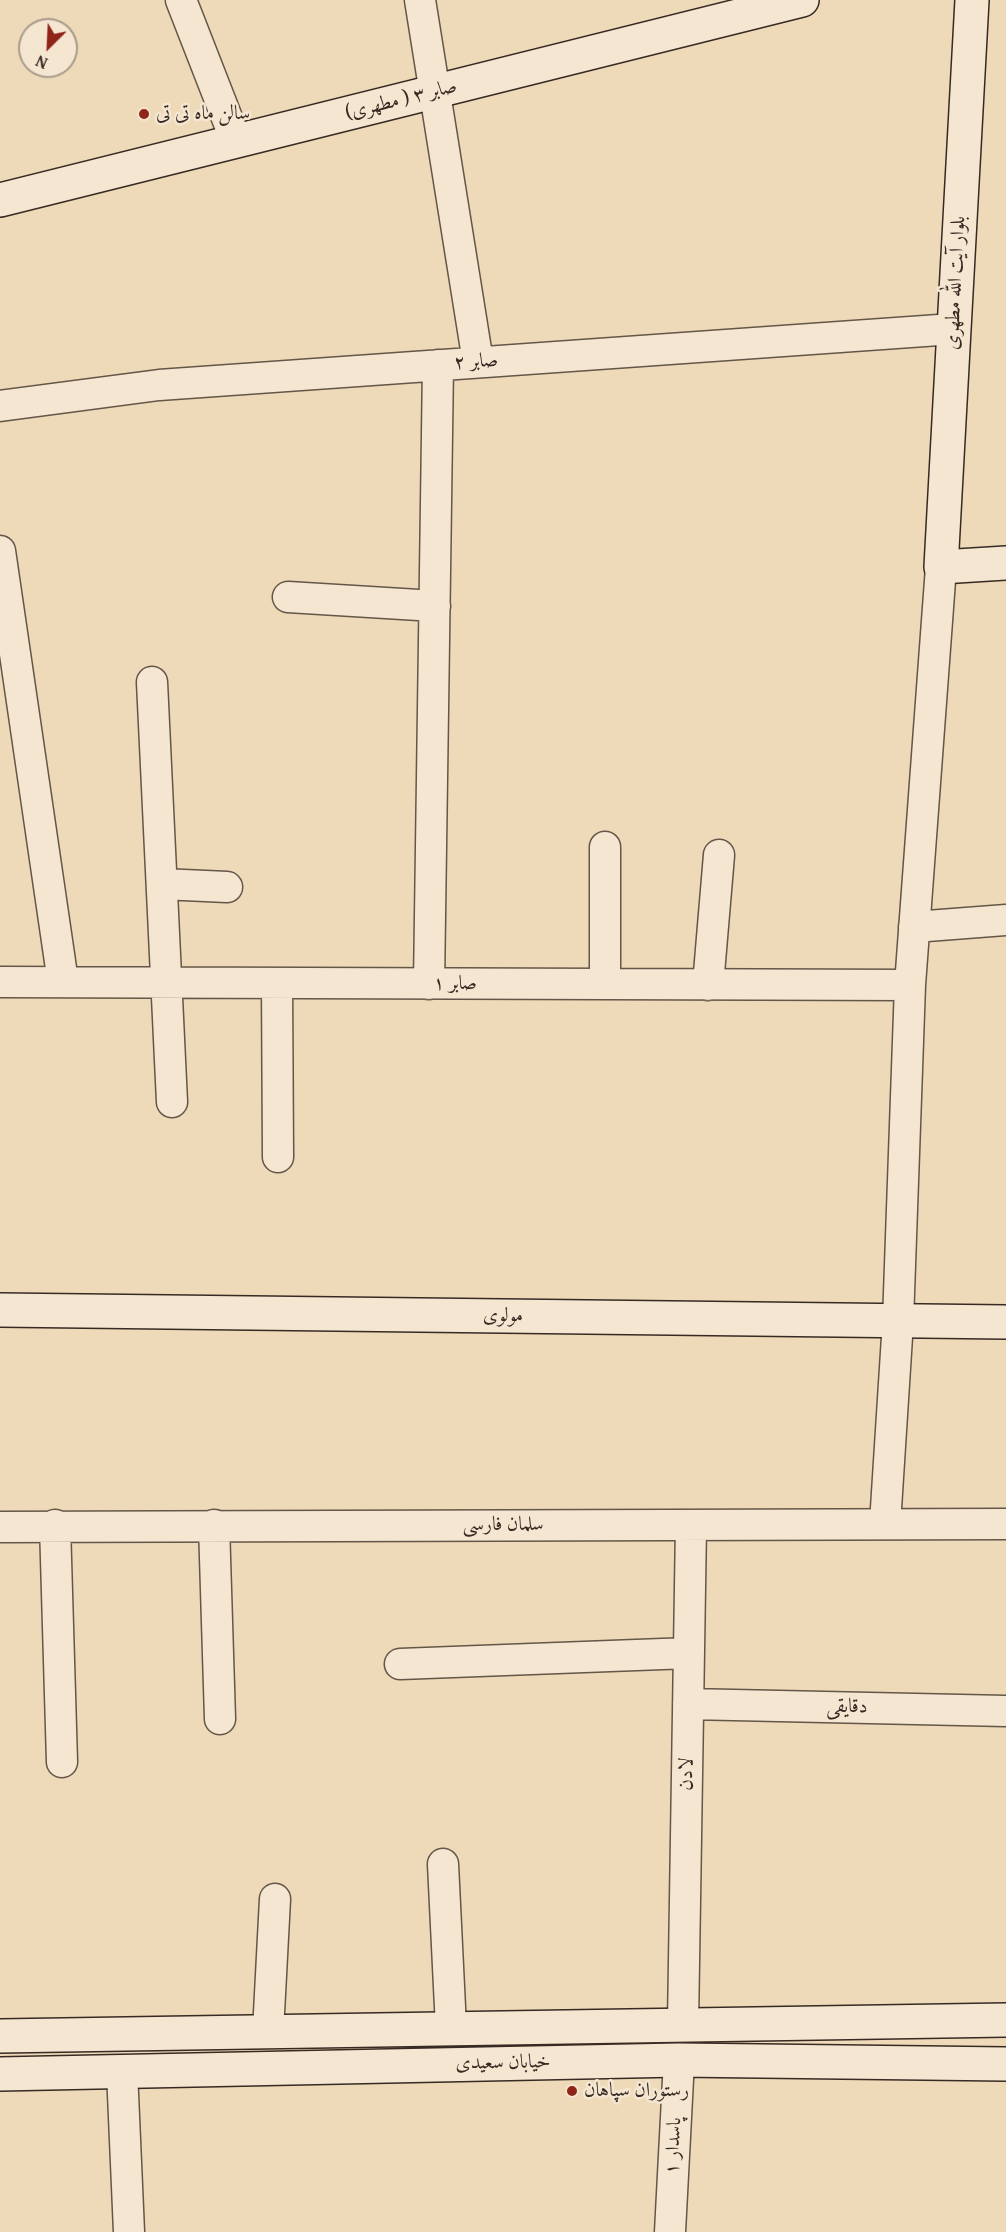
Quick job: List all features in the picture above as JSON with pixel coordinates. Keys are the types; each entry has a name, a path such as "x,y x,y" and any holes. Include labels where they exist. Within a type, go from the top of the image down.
{"street":[{"path":"181,0 236,141"},
{"path":"420,0 478,362"},
{"name":"صابر ۳ ( مطهری)","path":"0,200 802,0"},
{"name":"بلوار آیت الله مطهری","path":"941,567 972,0"},
{"name":"صابر ۲","path":"0,406 159,385 953,329"},
{"path":"429,984 438,365"},
{"path":"0,551 12,714 63,982"},
{"path":"885,1524 898,1321 910,985 941,567 1006,563"},
{"path":"288,597 435,606"},
{"path":"152,682 172,1102"},
{"path":"605,847 605,984"},
{"path":"708,985 719,855"},
{"path":"162,884 227,887"},
{"path":"914,927 1006,920"},
{"name":"صابر ۱","path":"0,982 910,985"},
{"path":"277,983 278,1157"},
{"name":"مولوی","path":"0,1310 1006,1322"},
{"name":"سلمان فارسی","path":"0,1527 1006,1524"},
{"path":"214,1525 220,1719"},
{"name":"لادن","path":"683,2024 691,1525"},
{"path":"55,1526 62,1762"},
{"path":"400,1664 689,1653"},
{"name":"دقایقی","path":"688,1704 1006,1712"},
{"path":"443,1864 451,2028"},
{"path":"268,2032 275,1899"},
{"name":"خیابان سعیدی","path":"0,2036 1006,2020"},
{"path":"679,2060 683,2024"},
{"name":"خیابان سعیدی","path":"0,2074 679,2060 1006,2064"},
{"name":"پاسدار ۱","path":"670,2232 679,2060"},
{"path":"122,2071 129,2232"}],"place":[{"name":"سالن ماه تی تی","path":"144,114"},
{"name":"رستوران سپاهان","path":"572,2091"}]}
